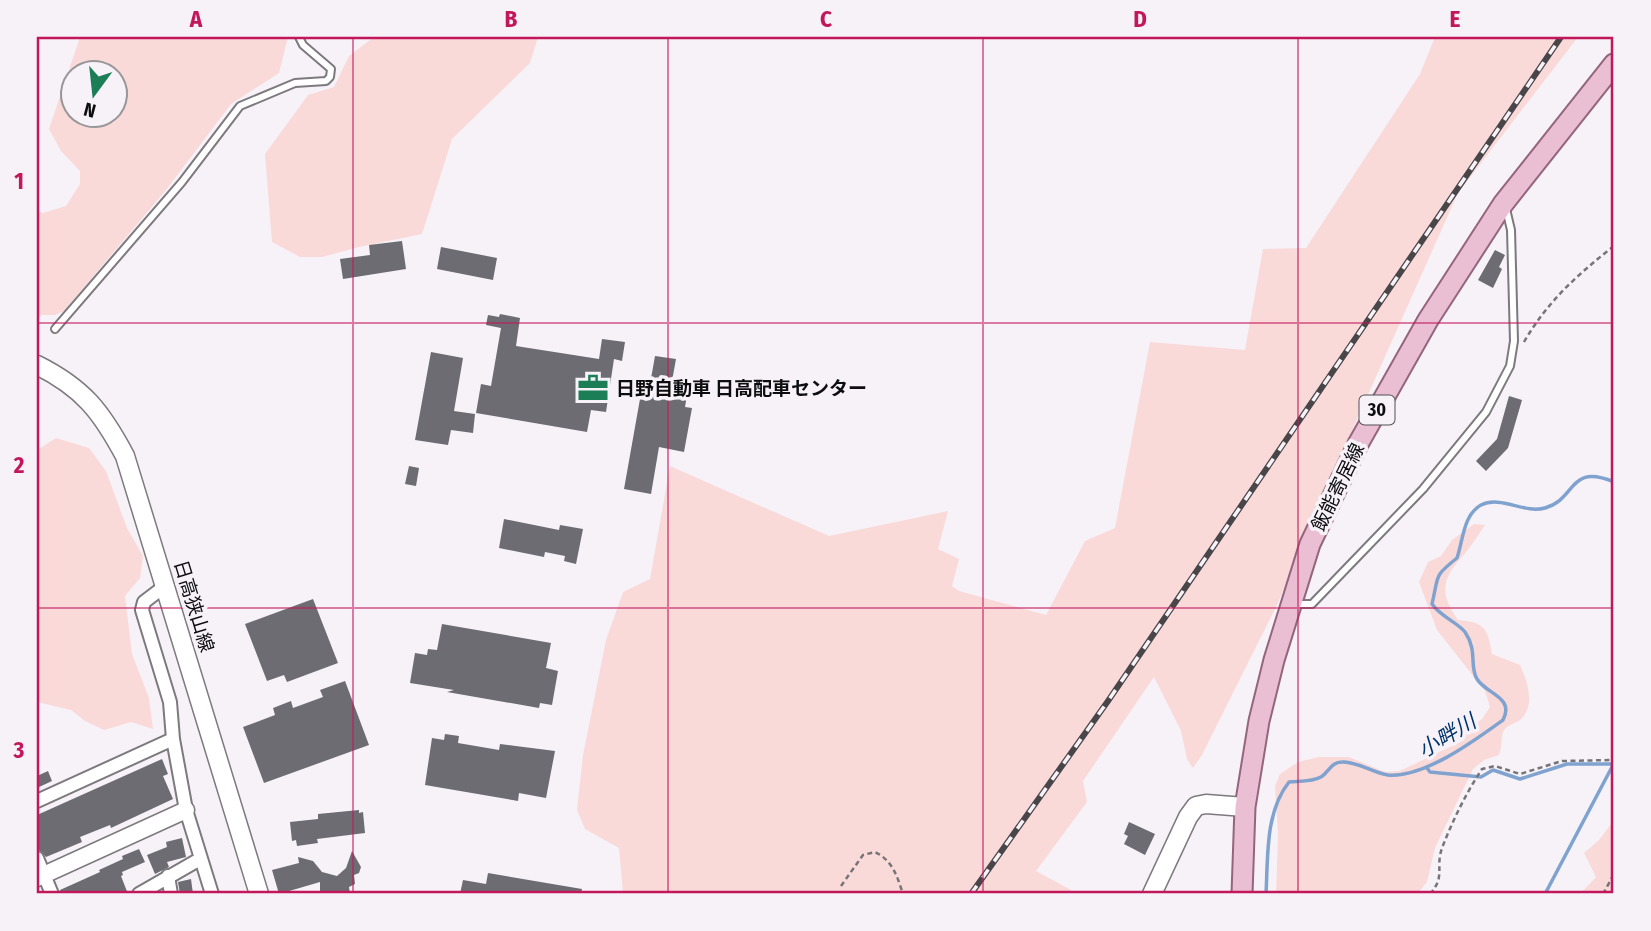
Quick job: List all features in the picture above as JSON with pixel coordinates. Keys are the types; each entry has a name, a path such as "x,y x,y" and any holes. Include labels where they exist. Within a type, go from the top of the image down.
{"main road":[{"name":"飯能寄居線","path":"1242,894 1245,807 1259,721 1274,660 1310,544 1358,444 1428,320 1503,204 1614,64"},
{"name":"日高狭山線","path":"37,365 58,375 91,401 125,456 259,894"},
{"path":"1152,894 1188,817 1196,806 1206,804 1245,807"}],"street":[{"path":"165,586 144,602 142,610 170,702 173,738 186,810 212,894"},
{"path":"37,801 173,738"},
{"path":"40,876 186,810"},
{"path":"37,858 40,876 52,894"},
{"path":"139,894 200,859"},
{"path":"169,876 171,894"}],"lane":[{"path":"55,329 182,182 240,106 295,83 326,81 330,77 331,69 303,45 299,37"},
{"path":"1291,603 1301,606 1312,604 1423,489 1486,412 1510,366 1514,341 1511,230 1509,215 1503,204"}],"path":[{"path":"1523,344 1550,304 1573,279 1614,246"},
{"path":"1430,894 1440,879 1440,856 1443,848 1482,769 1495,766 1520,774 1562,761 1614,760"},
{"path":"841,886 863,855 875,852 890,863 897,874 903,894"},
{"path":"1602,894 1614,874"}],"shaded area":[{"path":"80,37 288,37 279,73 231,104 166,190 64,311 55,315 42,315 37,319 37,210 43,213 66,206 80,184 80,171 61,151 49,129 60,96 60,130 130,130 130,60 72,60"},
{"path":"374,37 538,37 530,63 452,139 422,234 322,257 300,257 272,242 265,154 308,95 334,87 349,56"},
{"path":"1435,37 1578,37 1458,193 1277,605 1193,768 1187,759 1181,731 1154,677 1083,781 1087,802 1036,871 1071,890 1069,894 623,894 619,848 585,829 577,810 583,755 606,640 623,592 650,579 670,466 829,536 948,511 938,549 959,559 952,586 959,591 1046,615 1085,541 1115,528 1150,342 1245,350 1263,249 1306,248 1420,74"},
{"path":"56,438 89,448 106,471 127,528 143,556 140,578 125,596 132,654 149,698 153,729 131,722 104,730 85,721 71,710 37,702 37,450"},
{"path":"1474,524 1485,525 1450,573 1445,587 1446,595 1458,620 1483,628 1489,638 1492,654 1520,665 1529,692 1526,713 1503,732 1499,755 1484,760 1473,769 1435,848 1427,882 1417,894 1276,894 1278,834 1275,786 1280,774 1298,762 1319,757 1349,757 1385,772 1400,771 1464,740 1466,731 1482,719 1490,707 1485,691 1437,630 1419,582 1428,562 1441,556 1452,540"},
{"path":"1614,820 1614,894 1580,894 1596,877 1584,853 1599,840"}],"building":[{"path":"402,241 406,269 343,279 340,259 370,255 369,245"},
{"path":"441,247 497,258 493,280 437,269"},
{"path":"1495,250 1505,255 1493,288 1478,280"},
{"path":"500,314 520,318 516,346 599,359 602,339 625,342 622,361 614,359 606,412 591,410 587,432 476,413 481,384 491,386 501,328 486,325 488,315 499,317"},
{"path":"431,352 463,358 454,411 475,414 473,433 451,430 448,445 415,440"},
{"path":"655,356 676,359 672,381 689,384 685,407 692,408 684,452 659,447 651,494 624,489 640,399 647,401"},
{"path":"1509,396 1522,400 1508,448 1486,471 1476,461 1497,439"},
{"path":"409,466 419,468 416,486 405,484"},
{"path":"504,519 559,530 560,525 583,529 576,564 564,561 565,556 545,552 544,557 499,548"},
{"path":"313,599 338,663 287,682 284,675 267,681 245,624"},
{"path":"442,624 551,643 546,668 558,671 552,705 540,703 539,708 410,683 415,653 427,655 428,649 437,650"},
{"path":"345,681 369,745 264,783 243,727 275,715 273,708 291,701 293,708 323,697 320,690"},
{"path":"445,734 459,736 458,743 499,750 500,744 555,751 546,798 519,793 518,801 425,785 432,738 444,740"},
{"path":"162,759 168,774 163,776 173,799 111,828 110,825 80,837 82,842 46,857 38,849 37,815"},
{"path":"48,771 52,781 37,788 37,776"},
{"path":"359,810 359,813 363,812 365,833 317,839 318,843 297,846 296,840 292,841 290,822 318,819 318,814"},
{"path":"1129,822 1155,834 1145,855 1124,844 1128,836 1124,834"},
{"path":"182,838 186,857 167,862 169,867 155,874 147,855 167,847 166,842"},
{"path":"139,849 145,862 122,872 121,876 128,894 61,894 60,890 100,872 99,870 123,859 122,856"},
{"path":"352,851 361,867 359,873 354,875 355,884 349,887 350,894 320,892 320,882 279,894 272,870 299,863 298,857 313,861 322,872 337,876 346,868"},
{"path":"488,873 582,889 581,894 460,894 463,880 486,884"},
{"path":"191,879 193,894 180,894 178,882"}],"waterway":[{"name":"小畔川","path":"1266,894 1269,835 1276,807 1289,782 1317,779 1335,764 1342,762 1388,775 1417,771 1448,757 1503,720 1506,712 1502,701 1477,679 1471,646 1465,632 1432,604 1438,577 1457,558 1464,529 1475,509 1496,502 1529,509 1545,508 1555,504 1580,480 1599,477 1614,482"},
{"path":"1427,768 1430,772 1481,777 1493,770 1520,779 1567,764 1613,764"},
{"path":"1545,894 1613,765"}],"railway":[{"path":"971,894 1108,701 1561,37"}],"place":[{"name":"日野自動車 日高配車センター","path":"593,388"}]}
